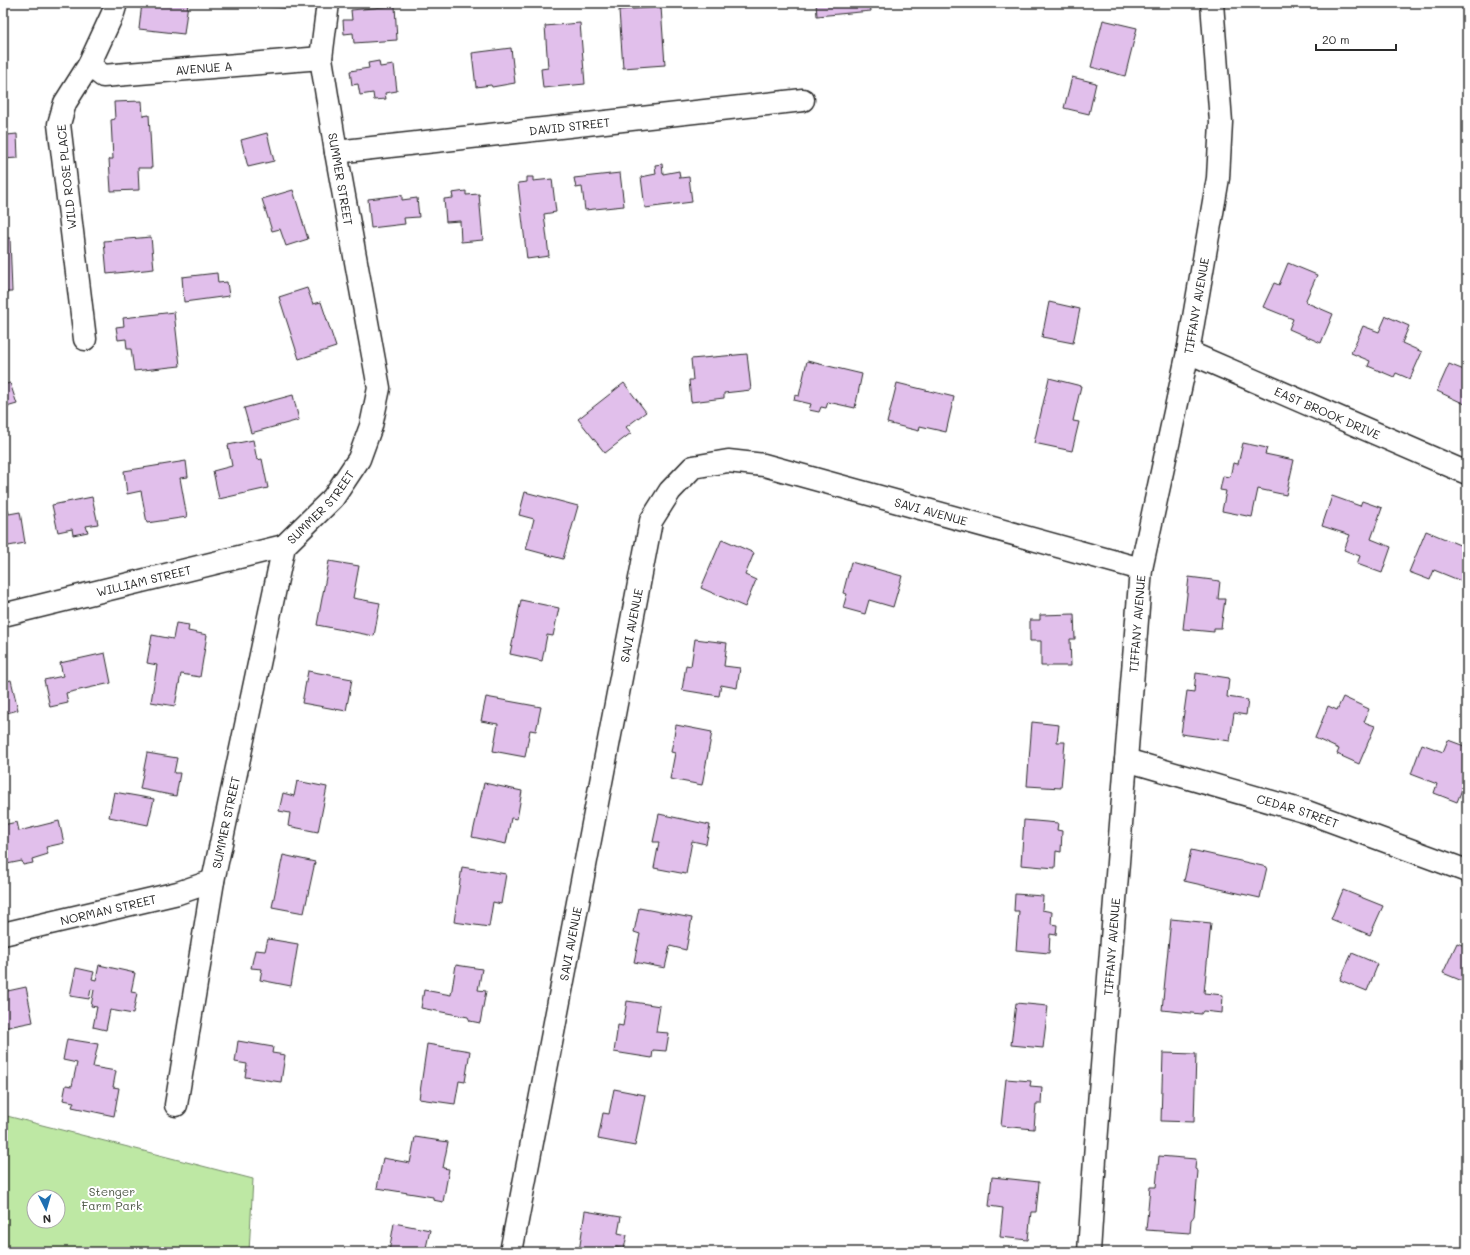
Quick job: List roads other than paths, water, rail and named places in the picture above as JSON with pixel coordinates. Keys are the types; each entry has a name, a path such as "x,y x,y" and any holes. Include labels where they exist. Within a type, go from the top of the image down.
{"street":[{"name":"WILD ROSE PLACE","path":"85,339 59,124 65,103 90,65 114,13 116,3"},
{"name":"SUMMER STREET","path":"176,1104 213,881 284,546 333,498 360,459 371,426 379,388 336,152 321,58 328,3"},
{"name":"TIFFANY AVENUE","path":"1089,1252 1096,1143 1141,569 1188,352 1218,178 1221,122 1212,3"},
{"name":"AVENUE A","path":"90,65 104,76 321,58"},
{"name":"DAVID STREET","path":"336,152 804,100"},
{"name":"EAST BROOK DRIVE","path":"1188,352 1467,473"},
{"name":"SAVI AVENUE","path":"511,1252 651,521 670,491 693,467 728,461 764,465 1141,569"},
{"name":"WILLIAM STREET","path":"3,615 284,546"},
{"name":"CEDAR STREET","path":"1126,760 1307,812 1467,871"},
{"name":"NORMAN STREET","path":"3,934 178,894 213,881"}],"park label":[{"name":"Stenger Farm Park","path":"112,1198"}]}
